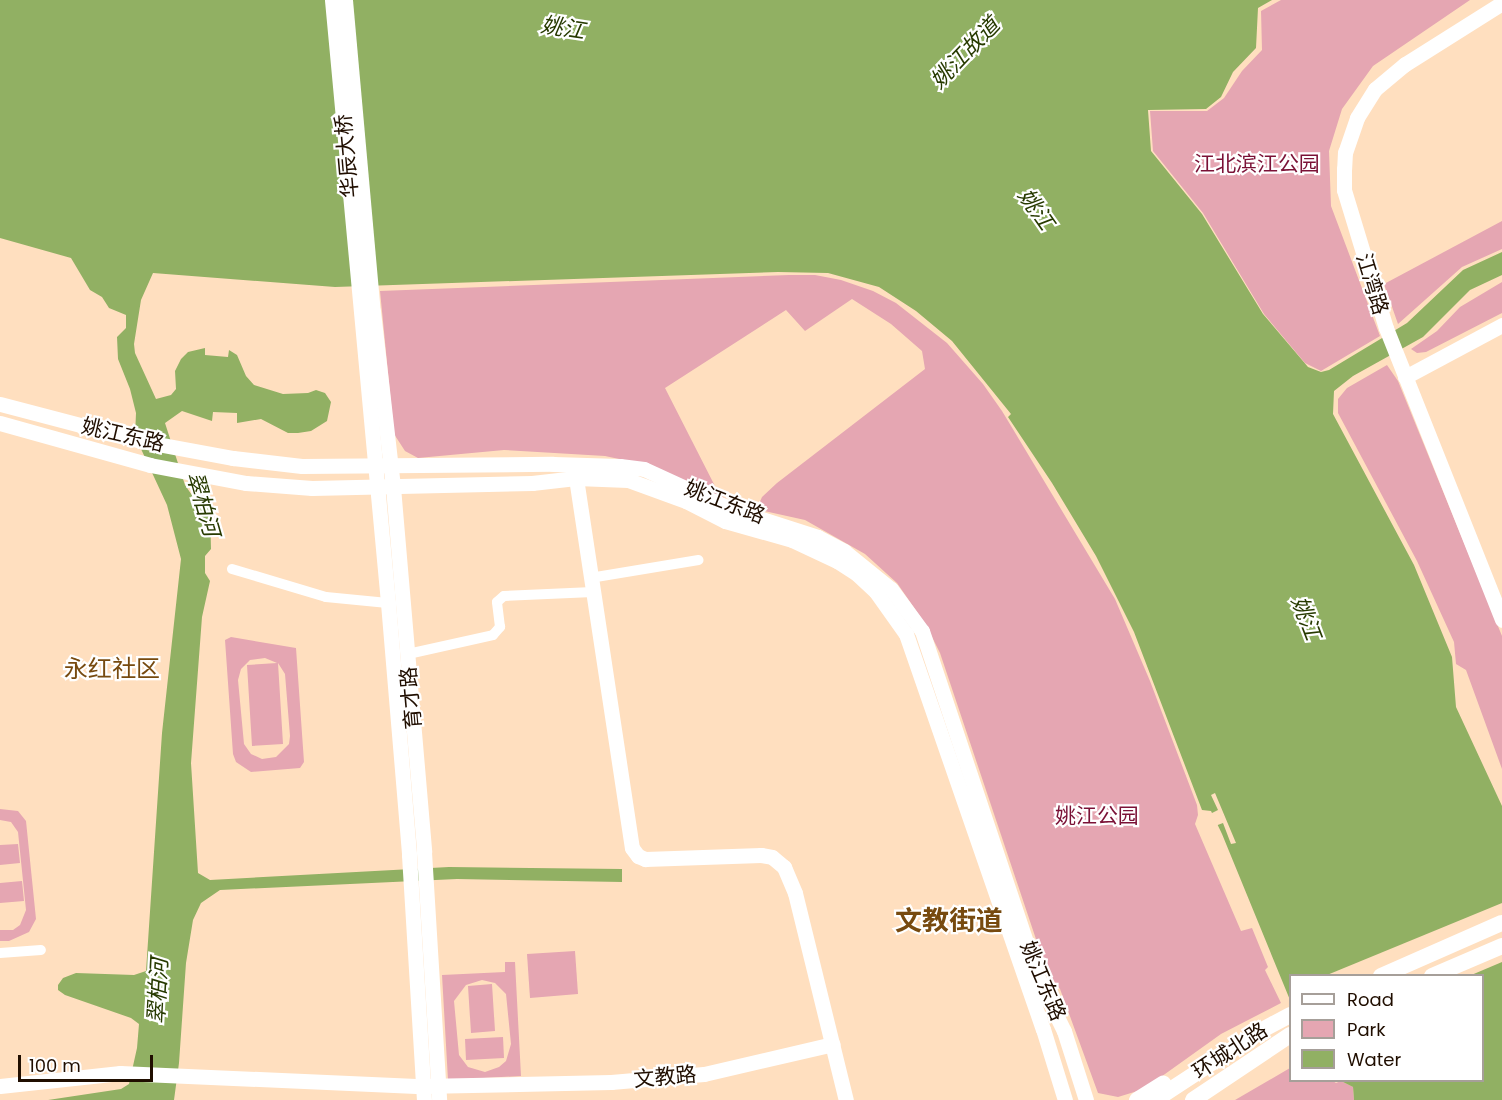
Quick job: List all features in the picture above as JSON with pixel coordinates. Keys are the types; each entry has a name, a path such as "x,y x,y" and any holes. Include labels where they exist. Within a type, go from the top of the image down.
{"main road":[{"name":"华辰大桥","path":"332,0 368,312"},
{"name":"华辰大桥","path":"345,0 368,312"},
{"name":"江湾路","path":"1502,3 1405,64 1374,90 1358,118 1345,152 1344,190 1386,328 1502,620"},
{"name":"育才路","path":"368,312 386,487 408,654 424,852 427,894 430,1093"},
{"path":"1405,377 1502,325"},
{"name":"姚江东路","path":"0,404 141,441 232,458 302,466 553,464 644,469 731,509 818,537 844,551 870,570 891,590 922,631 1039,980 1064,1031 1086,1100"},
{"name":"姚江东路","path":"0,423 150,465 246,483 312,488 532,483 576,478 628,480 686,501 725,521 816,550 857,574 888,607 906,634 1065,1100"},
{"path":"576,478 632,848 638,856 645,859 761,855 772,857 784,867 795,893 846,1100"},
{"name":"育才路","path":"386,487 388,603 411,894 430,1093"},
{"path":"1383,974 1502,923"},
{"path":"1434,974 1502,946"},
{"name":"环城北路","path":"1155,1100 1275,1022 1289,1015"},
{"path":"1137,1100 1233,1041 1253,1036"},
{"name":"环城北路","path":"1193,1100 1289,1036"},
{"name":"文教路","path":"430,1093 704,1074 833,1044"},
{"path":"0,1086 120,1073 430,1093"}],"street":[{"path":"408,654 493,635 500,627 497,602 504,596 592,585 699,560"},
{"path":"232,569 326,597 388,603"},
{"path":"0,953 41,950"}],"green space":[{"name":"江北滨江公园","path":"1281,0 1470,0 1373,66 1342,109 1329,151 1331,206 1380,336 1321,371 1305,363 1264,314 1203,213 1153,151 1150,111 1207,111 1224,98 1242,71 1262,50 1261,11"},
{"path":"1502,221 1502,249 1462,267 1398,324 1384,284"},
{"name":"姚江公园","path":"815,275 841,280 873,291 896,303 947,343 983,384 1002,411 1115,599 1150,681 1197,805 1198,815 1195,824 1241,931 1252,928 1268,967 1265,970 1281,1003 1221,1034 1144,1089 1118,1097 1098,1093 1060,989 1047,972 940,653 926,625 897,583 865,554 805,520 760,510 758,506 762,497 777,483 925,369 922,351 891,324 852,299 805,331 786,310 665,388 719,494 726,499 652,466 605,456 504,450 418,458 405,451 394,434 380,291"},
{"path":"1502,282 1502,313 1426,352 1417,353 1411,349 1437,331 1460,307"},
{"path":"1387,365 1398,381 1502,636 1502,769 1466,670 1456,664 1454,642 1417,561 1338,413 1338,399 1347,388"},
{"path":"231,637 296,648 304,762 300,768 251,772 236,762 233,754 225,640","holes":["265,658 277,663 247,665 252,746 283,744 278,663 285,674 289,744 276,757 262,759 251,754 244,744 238,680 241,669 250,660"]},
{"path":"0,809 18,811 26,821 36,919 29,932 9,941 0,941 0,930 13,930 20,925 26,910 18,832 11,822 0,820"},
{"path":"18,844 20,863 0,865 0,845"},
{"path":"22,881 24,901 0,903 0,883"},
{"path":"575,951 578,994 530,998 527,954"},
{"path":"505,962 515,962 521,1076 448,1080 442,975 505,972","holes":["482,980 495,983 506,994 511,1044 506,1061 499,1067 485,1072 468,1067 459,1055 454,1001 466,985"]},
{"path":"492,984 495,1031 471,1033 468,986"},
{"path":"503,1037 504,1058 466,1060 465,1039"},
{"path":"1289,1069 1289,1082 1343,1082 1353,1087 1354,1100 1235,1100"}],"water":[{"path":"0,0 1272,0 1258,8 1256,48 1233,72 1221,97 1206,109 1148,110 1151,151 1202,214 1263,314 1308,367 1321,372 1329,370 1407,323 1463,270 1502,252 1502,275 1470,290 1423,337 1353,376 1334,391 1333,414 1414,565 1452,657 1456,707 1502,806 1502,1100 1354,1100 1353,1087 1343,1082 1484,1082 1484,974 1289,974 1289,998 1222,834 1211,811 1202,810 1134,632 1096,556 1052,483 1008,417 1011,414 952,341 916,311 879,287 828,273 778,272 335,287 153,273 141,300 134,344 135,353 156,399 171,395 176,389 175,371 181,359 188,352 205,348 205,355 228,357 229,350 237,355 246,376 254,385 283,394 308,393 316,390 325,393 331,402 327,421 311,431 298,433 288,433 261,419 237,423 237,413 213,412 212,421 182,411 165,423 185,485 198,504 210,507 211,549 205,556 205,573 210,581 202,617 191,763 198,873 210,880 449,867 622,869 622,882 457,879 220,890 201,903 193,920 186,963 174,1100 48,1100 121,1089 129,1084 137,1048 139,1024 131,1018 65,995 58,990 58,985 63,978 76,973 134,975 146,971 162,733 181,559 167,505 135,436 136,413 130,389 118,359 117,337 126,328 126,315 109,308 102,297 90,290 71,258 0,238"}],"pier":[{"path":"1215,793 1236,843 1231,844 1223,823 1215,826 1210,814 1218,810 1211,795"},
{"path":"1502,903 1502,962 1474,974 1329,974"}],"district":[{"name":"永红社区","path":"112,669"},
{"name":"文教街道","path":"949,921"}],"water label":[{"name":"姚江","path":"563,28"},
{"name":"姚江故道","path":"965,53"},
{"name":"姚江","path":"1036,209"},
{"name":"翠柏河","path":"203,504"},
{"name":"姚江","path":"1306,618"},
{"name":"翠柏河","path":"158,991"}]}
